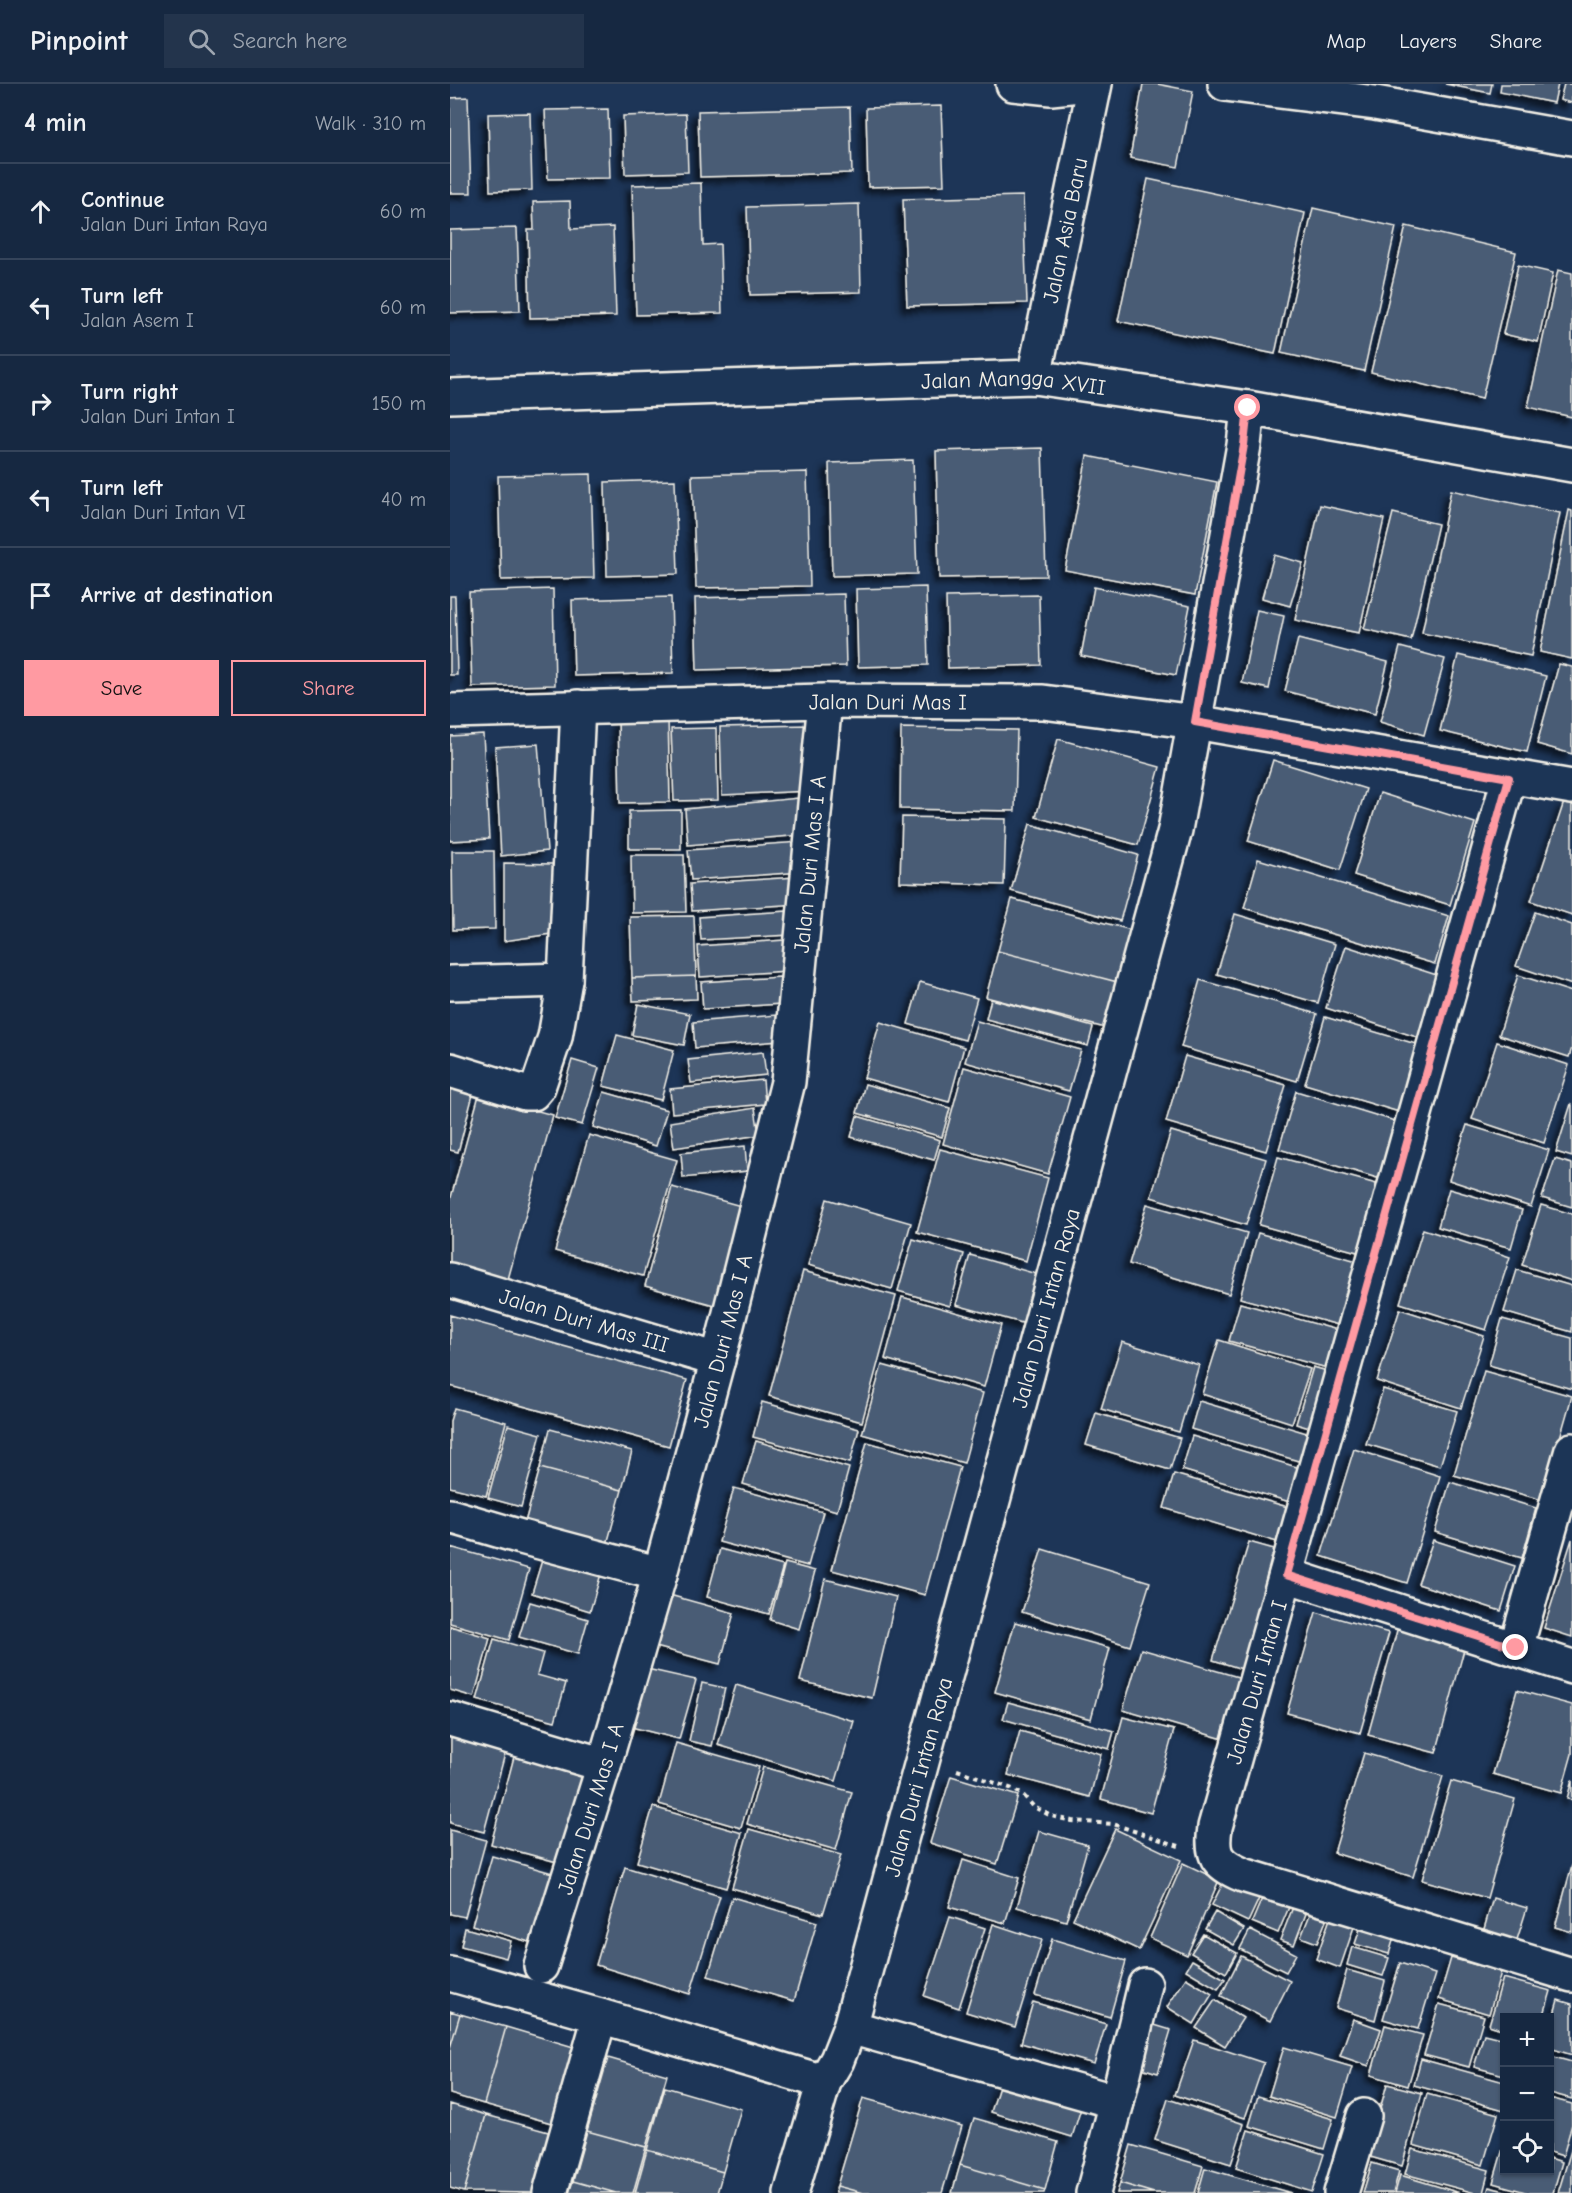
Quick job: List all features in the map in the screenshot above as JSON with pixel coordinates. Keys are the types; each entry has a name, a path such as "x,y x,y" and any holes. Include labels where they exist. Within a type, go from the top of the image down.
{"street":[{"path":"1013,84 1051,88 1089,84"},
{"name":"Jalan Asia Baru","path":"1034,378 1095,84"},
{"path":"1225,84 1378,94 1572,138"},
{"name":"Jalan Mangga XVII","path":"450,396 1034,378 1248,408 1572,465"},
{"name":"Jalan Duri Intan Raya","path":"791,2193 824,2082 837,2060 850,2027 1175,830 1244,445 1248,408"},
{"name":"Jalan Duri Mas I","path":"450,711 825,701 1043,702 1195,722 1509,778 1572,787"},
{"name":"Jalan Duri Mas I A","path":"541,1966 604,1765 660,1574 718,1360 788,1082 825,701"},
{"path":"450,1070 525,1094 533,1093 538,1088 555,1037 565,980 578,707"},
{"name":"Jalan Duri Intan I","path":"1216,1858 1213,1843 1215,1827 1509,778"},
{"path":"450,983 565,980"},
{"name":"Jalan Duri Mas III","path":"450,1280 718,1360"},
{"path":"1516,1648 1572,1450"},
{"path":"450,1516 521,1538 660,1574"},
{"path":"1286,1575 1572,1667"},
{"path":"450,1719 604,1765"},
{"path":"1216,1858 1233,1871 1243,1875 1572,1975"},
{"path":"450,1974 824,2082"},
{"path":"1093,2193 1145,1985"},
{"path":"550,2193 600,2016"},
{"path":"850,2027 1117,2102"},
{"path":"1341,2193 1364,2116"}],"path":[{"path":"922,1758 1013,1790 1024,1796 1034,1807 1051,1816 1072,1821 1113,1824 1216,1858"}],"building":[{"path":"1143,84 1157,84 1193,91 1178,167 1130,158"},
{"path":"1445,84 1492,84 1490,93"},
{"path":"1501,84 1558,84 1554,103 1500,92"},
{"path":"1564,84 1572,84 1572,103 1560,100"},
{"path":"468,97 471,193 450,193 450,98"},
{"path":"941,106 944,185 868,187 866,108"},
{"path":"850,107 852,173 700,177 698,111"},
{"path":"608,109 610,178 548,179 545,110"},
{"path":"530,113 532,190 490,191 488,114"},
{"path":"686,114 688,172 625,174 623,116"},
{"path":"1148,179 1305,213 1275,354 1118,321"},
{"path":"701,183 703,245 720,244 722,313 636,315 632,185"},
{"path":"1023,196 1027,303 907,306 903,199"},
{"path":"570,201 571,229 613,227 616,316 530,318 528,230 534,230 533,202"},
{"path":"859,204 861,292 750,295 747,207"},
{"path":"1313,208 1396,227 1364,371 1281,353"},
{"path":"1406,226 1516,252 1482,399 1371,372"},
{"path":"517,228 520,311 450,313 450,230"},
{"path":"1518,265 1553,273 1538,342 1503,334"},
{"path":"1558,270 1572,273 1572,417 1528,407"},
{"path":"1042,448 1046,576 939,578 936,451"},
{"path":"1087,456 1217,482 1195,595 1065,570"},
{"path":"913,460 917,574 832,576 829,463"},
{"path":"807,472 810,586 696,588 692,475"},
{"path":"591,474 594,578 501,580 498,476"},
{"path":"675,480 678,574 607,576 605,482"},
{"path":"1451,490 1560,513 1531,656 1422,633"},
{"path":"1320,505 1384,519 1359,633 1295,620"},
{"path":"1569,510 1572,511 1572,659 1540,652"},
{"path":"1393,513 1438,524 1411,640 1364,629"},
{"path":"1274,555 1303,563 1290,606 1262,598"},
{"path":"926,587 928,665 858,667 856,589"},
{"path":"1094,587 1190,606 1176,675 1081,656"},
{"path":"553,589 555,685 472,687 469,592"},
{"path":"844,594 846,666 697,670 695,598"},
{"path":"1039,595 1041,665 948,668 946,597"},
{"path":"450,596 455,596 457,675 450,675"},
{"path":"671,597 673,673 574,676 572,600"},
{"path":"1257,610 1284,616 1269,689 1242,683"},
{"path":"1298,639 1388,662 1375,714 1285,691"},
{"path":"1400,647 1445,659 1424,735 1380,722"},
{"path":"1458,655 1546,676 1527,752 1440,731"},
{"path":"1559,664 1572,667 1572,754 1537,744"},
{"path":"668,718 670,802 620,803 618,719"},
{"path":"809,725 812,791 722,795 720,727"},
{"path":"716,728 718,800 674,801 671,729"},
{"path":"901,728 1017,730 1015,811 900,809"},
{"path":"483,734 489,839 450,841 450,736"},
{"path":"1058,739 1160,767 1138,845 1036,817"},
{"path":"538,744 547,851 501,856 495,747"},
{"path":"1273,760 1366,789 1340,870 1248,841"},
{"path":"1380,793 1475,823 1450,905 1354,875"},
{"path":"799,798 802,835 688,845 685,809"},
{"path":"1564,802 1572,804 1572,915 1531,901"},
{"path":"681,810 681,849 629,849 629,811"},
{"path":"902,817 1006,819 1004,885 900,882"},
{"path":"1030,824 1138,855 1120,921 1011,891"},
{"path":"801,842 803,872 691,880 688,850"},
{"path":"452,851 494,851 495,929 453,930"},
{"path":"631,855 684,855 686,912 632,913"},
{"path":"1258,859 1449,916 1435,964 1244,908"},
{"path":"504,863 553,864 551,934 504,941"},
{"path":"797,877 799,904 692,911 690,884"},
{"path":"1012,899 1143,933 1129,985 998,951"},
{"path":"788,911 790,935 701,940 699,917"},
{"path":"1535,912 1572,925 1572,985 1516,966"},
{"path":"1235,914 1335,944 1318,1003 1217,974"},
{"path":"694,916 696,976 632,978 630,917"},
{"path":"785,940 787,971 700,977 698,946"},
{"path":"1346,946 1446,978 1426,1040 1326,1008"},
{"path":"998,951 1129,985 1117,1031 986,997"},
{"path":"1518,975 1572,992 1572,1048 1569,1057 1499,1035"},
{"path":"696,976 697,999 633,1001 632,978"},
{"path":"780,977 781,1004 703,1009 701,982"},
{"path":"1200,980 1317,1014 1297,1081 1181,1047"},
{"path":"920,982 977,998 965,1040 908,1024"},
{"path":"991,999 1093,1027 1088,1046 986,1019"},
{"path":"638,1004 690,1014 684,1045 632,1035"},
{"path":"777,1015 779,1041 695,1048 693,1022"},
{"path":"1325,1017 1426,1047 1406,1114 1305,1084"},
{"path":"977,1021 1081,1050 1069,1091 965,1062"},
{"path":"880,1022 964,1047 949,1102 864,1078"},
{"path":"617,1035 674,1050 661,1100 603,1086"},
{"path":"1497,1042 1569,1065 1544,1143 1472,1119"},
{"path":"763,1052 766,1075 691,1083 688,1060"},
{"path":"1185,1056 1286,1085 1266,1151 1166,1122"},
{"path":"572,1060 599,1068 582,1125 555,1118"},
{"path":"964,1067 1070,1097 1048,1174 943,1144"},
{"path":"450,1076 476,1083 458,1152 450,1150"},
{"path":"763,1080 765,1104 672,1113 670,1089"},
{"path":"865,1084 950,1108 942,1137 857,1113"},
{"path":"1296,1091 1408,1125 1391,1182 1279,1149"},
{"path":"604,1092 667,1110 656,1146 593,1127"},
{"path":"479,1095 553,1115 507,1283 450,1267 450,1201"},
{"path":"1572,1105 1572,1157 1556,1152"},
{"path":"755,1108 759,1135 674,1148 670,1122"},
{"path":"857,1116 940,1140 934,1160 851,1137"},
{"path":"1467,1125 1549,1150 1531,1207 1449,1180"},
{"path":"1171,1131 1266,1159 1246,1225 1151,1197"},
{"path":"589,1135 677,1160 643,1276 555,1251"},
{"path":"745,1146 747,1171 683,1178 681,1153"},
{"path":"940,1149 1048,1178 1026,1261 917,1232"},
{"path":"1278,1157 1391,1188 1372,1256 1259,1225"},
{"path":"1555,1159 1572,1164 1572,1207 1542,1198"},
{"path":"672,1187 752,1209 725,1308 645,1286"},
{"path":"1449,1189 1522,1210 1511,1248 1438,1227"},
{"path":"827,1199 911,1223 892,1289 808,1265"},
{"path":"1147,1204 1247,1233 1229,1294 1129,1264"},
{"path":"1541,1205 1572,1214 1572,1281 1522,1265"},
{"path":"1423,1229 1510,1257 1486,1330 1400,1303"},
{"path":"1258,1233 1371,1265 1353,1329 1240,1298"},
{"path":"913,1239 964,1254 950,1306 898,1291"},
{"path":"970,1255 1040,1275 1026,1324 956,1305"},
{"path":"1517,1270 1572,1286 1572,1332 1504,1312"},
{"path":"803,1271 896,1296 862,1422 769,1396"},
{"path":"902,1297 1001,1325 984,1387 885,1359"},
{"path":"1240,1303 1352,1334 1342,1372 1229,1341"},
{"path":"1400,1309 1484,1336 1461,1408 1377,1381"},
{"path":"450,1315 687,1380 669,1446 450,1386"},
{"path":"1502,1319 1572,1338 1572,1389 1489,1365"},
{"path":"1219,1340 1310,1369 1292,1423 1202,1394"},
{"path":"1122,1342 1199,1365 1179,1432 1101,1409"},
{"path":"882,1365 983,1393 964,1463 862,1434"},
{"path":"1313,1367 1341,1375 1323,1432 1296,1424"},
{"path":"1484,1371 1572,1396 1542,1500 1454,1475"},
{"path":"1383,1389 1457,1411 1440,1466 1366,1444"},
{"path":"1199,1401 1320,1437 1312,1465 1191,1429"},
{"path":"762,1402 859,1429 850,1463 753,1437"},
{"path":"454,1408 506,1422 486,1496 450,1487 450,1421"},
{"path":"1096,1413 1180,1438 1170,1470 1086,1445"},
{"path":"508,1425 541,1434 521,1507 488,1498"},
{"path":"550,1429 632,1451 622,1490 540,1468"},
{"path":"1192,1436 1310,1471 1300,1505 1182,1470"},
{"path":"756,1441 849,1468 837,1511 743,1484"},
{"path":"867,1442 960,1467 925,1595 832,1570"},
{"path":"1354,1449 1440,1476 1407,1583 1321,1556"},
{"path":"540,1468 622,1490 606,1548 524,1526"},
{"path":"1174,1474 1298,1510 1287,1545 1164,1508"},
{"path":"1450,1482 1536,1508 1522,1558 1435,1532"},
{"path":"734,1488 823,1512 808,1566 719,1542"},
{"path":"1572,1539 1572,1637 1544,1628"},
{"path":"1433,1540 1515,1566 1501,1611 1418,1584"},
{"path":"1249,1542 1288,1553 1252,1672 1213,1660"},
{"path":"450,1547 529,1569 509,1640 450,1623"},
{"path":"720,1549 783,1566 769,1614 707,1597"},
{"path":"1042,1549 1150,1582 1130,1646 1022,1612"},
{"path":"543,1557 601,1574 590,1611 532,1593"},
{"path":"785,1563 815,1571 799,1629 770,1620"},
{"path":"825,1579 896,1597 872,1698 800,1681"},
{"path":"666,1594 734,1613 720,1664 652,1646"},
{"path":"530,1602 588,1619 578,1654 519,1637"},
{"path":"1316,1612 1389,1633 1360,1733 1287,1713"},
{"path":"1015,1622 1110,1648 1091,1719 995,1692"},
{"path":"450,1626 490,1638 474,1697 450,1690"},
{"path":"1398,1627 1465,1646 1436,1753 1368,1735"},
{"path":"494,1639 543,1653 537,1675 566,1683 555,1721 477,1700"},
{"path":"1141,1649 1245,1679 1227,1740 1123,1710"},
{"path":"647,1669 696,1680 679,1739 631,1727"},
{"path":"702,1683 725,1688 712,1746 689,1741"},
{"path":"736,1685 854,1721 836,1781 718,1745"},
{"path":"1517,1690 1572,1705 1572,1754 1561,1793 1493,1774"},
{"path":"1008,1702 1114,1731 1109,1749 1003,1719"},
{"path":"1123,1717 1174,1730 1151,1813 1101,1799"},
{"path":"1020,1731 1101,1754 1090,1797 1008,1775"},
{"path":"451,1735 506,1750 484,1832 450,1823"},
{"path":"676,1743 759,1767 741,1828 659,1804"},
{"path":"515,1753 593,1773 568,1865 491,1844"},
{"path":"1364,1753 1443,1776 1413,1877 1334,1853"},
{"path":"763,1767 852,1792 836,1850 747,1824"},
{"path":"951,1776 1018,1796 997,1864 930,1843"},
{"path":"1572,1780 1572,1800 1567,1799"},
{"path":"1451,1781 1515,1799 1487,1898 1422,1880"},
{"path":"653,1807 742,1833 726,1888 637,1862"},
{"path":"749,1829 841,1855 823,1914 732,1888"},
{"path":"1115,1829 1181,1860 1139,1950 1073,1919"},
{"path":"450,1830 486,1840 465,1917 450,1914"},
{"path":"1039,1831 1088,1845 1066,1921 1017,1907"},
{"path":"492,1856 563,1876 543,1946 472,1925"},
{"path":"963,1860 1019,1878 1005,1923 949,1907"},
{"path":"1183,1863 1219,1880 1187,1955 1150,1938"},
{"path":"1572,1865 1572,1932 1555,1927"},
{"path":"625,1867 720,1896 690,1994 596,1965"},
{"path":"1227,1875 1262,1892 1248,1922 1212,1905"},
{"path":"1266,1889 1292,1900 1278,1933 1252,1922"},
{"path":"732,1897 817,1922 794,2001 708,1976"},
{"path":"1297,1897 1310,1903 1294,1945 1280,1940"},
{"path":"1493,1898 1527,1908 1515,1946 1482,1936"},
{"path":"1315,1902 1331,1908 1317,1943 1301,1937"},
{"path":"1334,1907 1358,1915 1340,1968 1316,1959"},
{"path":"1215,1912 1244,1929 1234,1945 1205,1929"},
{"path":"1365,1914 1398,1924 1389,1954 1355,1944"},
{"path":"950,1917 985,1928 959,2008 924,1996"},
{"path":"993,1924 1042,1940 1015,2027 966,2012"},
{"path":"465,1928 511,1941 506,1958 461,1946"},
{"path":"1250,1930 1296,1954 1286,1972 1240,1949"},
{"path":"1203,1934 1237,1953 1226,1973 1191,1953"},
{"path":"1052,1939 1126,1961 1110,2017 1035,1995"},
{"path":"1352,1947 1389,1958 1383,1976 1347,1965"},
{"path":"1241,1956 1290,1981 1270,2021 1221,1996"},
{"path":"1451,1958 1501,1972 1489,2014 1439,1999"},
{"path":"1192,1960 1225,1979 1218,1989 1186,1970"},
{"path":"1400,1963 1435,1974 1418,2029 1383,2019"},
{"path":"1347,1970 1385,1981 1375,2020 1336,2008"},
{"path":"1186,1978 1212,1994 1194,2024 1167,2007"},
{"path":"1503,1978 1551,1991 1544,2013 1500,2013 1500,2029 1489,2025"},
{"path":"1215,2000 1243,2018 1225,2046 1196,2028"},
{"path":"1558,2000 1572,2004 1572,2055 1554,2049 1554,2014"},
{"path":"1033,2002 1106,2024 1094,2064 1021,2043"},
{"path":"1439,2004 1484,2016 1469,2067 1424,2055"},
{"path":"450,2011 460,2014 450,2048"},
{"path":"460,2014 506,2027 484,2104 450,2094 450,2048"},
{"path":"1353,2019 1381,2029 1369,2066 1340,2056"},
{"path":"1141,2021 1171,2030 1158,2073 1128,2064"},
{"path":"1385,2025 1423,2035 1408,2086 1371,2075"},
{"path":"506,2027 577,2048 555,2124 484,2104"},
{"path":"1484,2034 1500,2038 1500,2074 1474,2067"},
{"path":"1194,2040 1264,2063 1245,2118 1175,2095"},
{"path":"1284,2047 1352,2067 1337,2117 1269,2096"},
{"path":"1554,2057 1572,2062 1572,2099 1554,2094"},
{"path":"608,2058 667,2075 646,2147 587,2131"},
{"path":"1421,2059 1500,2081 1500,2109 1414,2085"},
{"path":"1002,2077 1083,2102 1072,2137 991,2112"},
{"path":"1387,2084 1422,2093 1402,2166 1367,2156"},
{"path":"665,2087 741,2109 723,2172 647,2150"},
{"path":"1427,2094 1498,2114 1483,2165 1413,2145"},
{"path":"1258,2096 1333,2119 1324,2149 1249,2126"},
{"path":"863,2098 962,2126 942,2193 863,2193 837,2186"},
{"path":"1168,2099 1244,2124 1231,2164 1155,2140"},
{"path":"1554,2099 1572,2104 1572,2124 1563,2156 1554,2153"},
{"path":"450,2104 486,2115 464,2192 450,2188"},
{"path":"486,2115 552,2133 535,2193 464,2192"},
{"path":"974,2118 1058,2142 1045,2190 960,2165"},
{"path":"1248,2130 1324,2154 1312,2192 1236,2168"},
{"path":"587,2131 646,2147 633,2193 616,2193 573,2181"},
{"path":"1131,2145 1203,2166 1195,2193 1154,2193 1120,2183"},
{"path":"1572,2147 1572,2193 1558,2193"},
{"path":"1412,2149 1489,2170 1483,2193 1475,2193 1405,2174"},
{"path":"647,2150 723,2172 717,2193 635,2193"},
{"path":"1500,2159 1500,2175 1554,2175 1554,2159 1562,2162 1553,2193 1529,2193 1493,2183"},
{"path":"1372,2163 1399,2171 1393,2193 1363,2193"},
{"path":"960,2165 1045,2190 1044,2193 952,2193"},
{"path":"1205,2168 1291,2193 1198,2193"},
{"path":"1400,2175 1460,2193 1395,2193"},
{"path":"573,2181 616,2193 569,2193"},
{"path":"1120,2183 1154,2193 1117,2193"},
{"path":"837,2186 863,2193 835,2193"},
{"path":"1489,2187 1512,2193 1487,2193"}],"route":[{"path":"1248,408 1244,445 1195,722 1509,778 1286,1575 1516,1648"}]}
